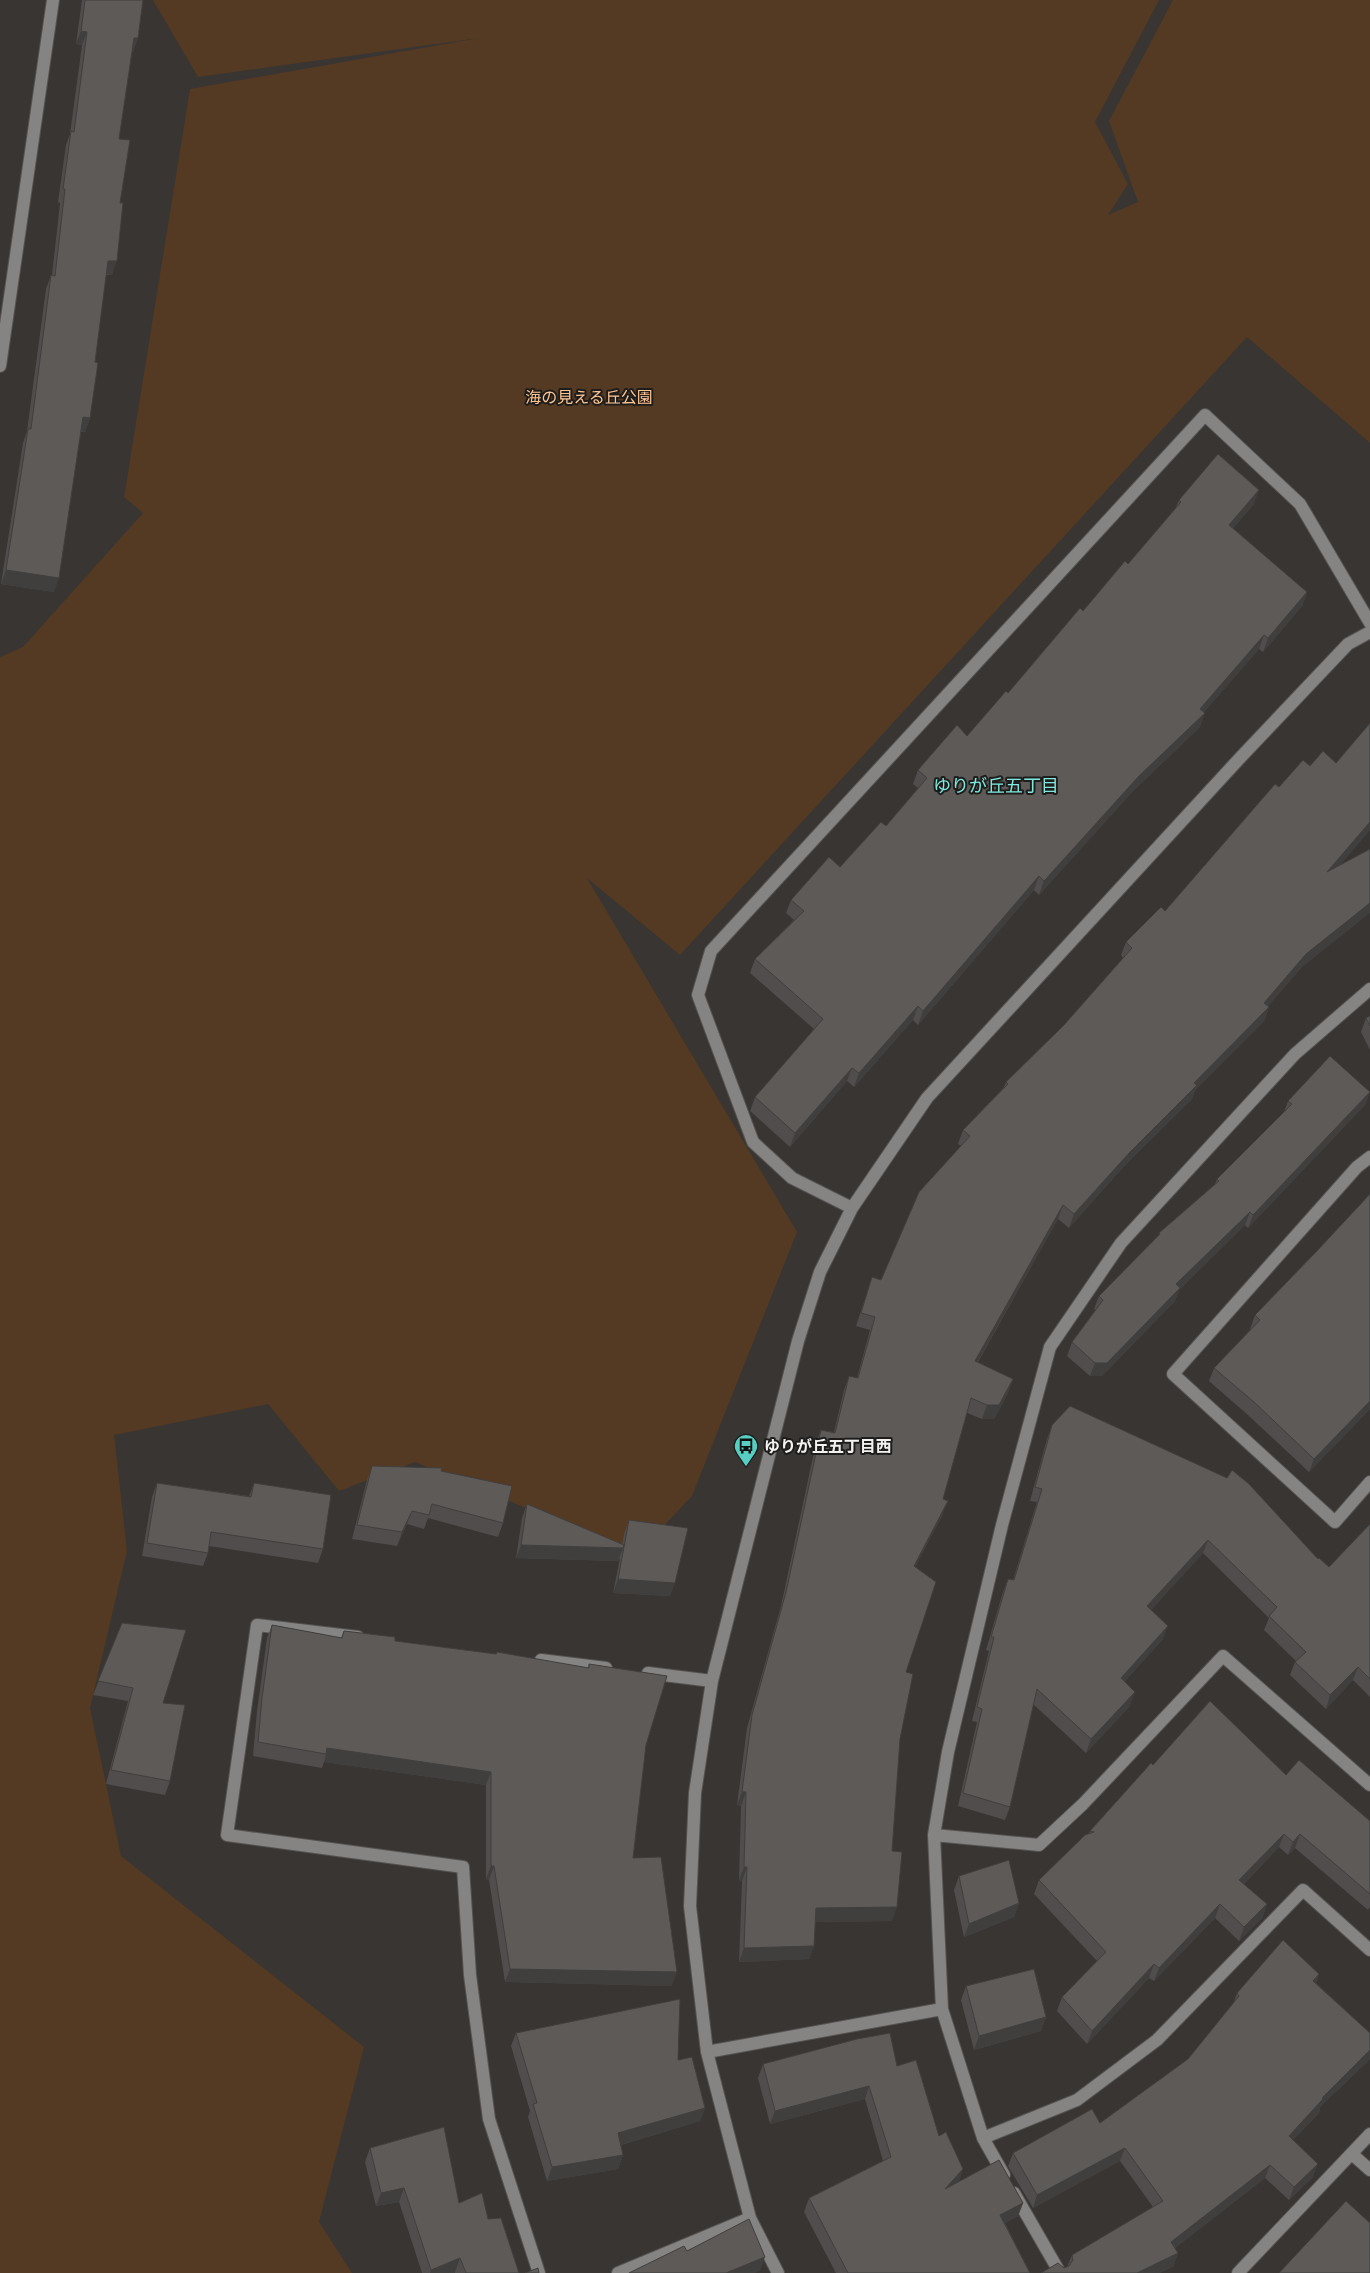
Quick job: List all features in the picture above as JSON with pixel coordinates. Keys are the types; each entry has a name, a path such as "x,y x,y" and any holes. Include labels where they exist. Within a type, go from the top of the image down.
{"street":[{"path":"0,366 53,0"},
{"path":"852,1208 792,1178 753,1142 698,995 711,951 1205,415 1300,504 1370,623"},
{"path":"778,2273 750,2218 707,2052 690,1906 695,1793 712,1681 798,1340 820,1272 852,1208 928,1098 1239,759 1341,651 1348,644 1370,632"},
{"path":"1060,2273 983,2138 942,2009 934,1835 948,1752 1002,1525 1050,1347 1121,1243 1295,1054 1370,989"},
{"path":"1370,1157 1357,1167 1173,1374 1335,1522 1370,1482"},
{"path":"366,1638 257,1625 227,1834 463,1867 470,1975 489,2119 539,2273"},
{"path":"934,1835 1039,1845 1082,1804 1224,1656 1370,1785"},
{"path":"524,1658 712,1681"},
{"path":"983,2138 1077,2100 1157,2040 1303,1890 1370,1950"},
{"path":"707,2052 942,2009"},
{"path":"1238,2273 1370,2134"},
{"path":"1352,2154 1370,2170"},
{"path":"618,2273 750,2218"}],"green space":[{"name":"海の見える丘公園","path":"153,0 1159,0 1095,122 1128,184 1108,215 1138,202 1109,121 1173,0 1370,0 1370,443 1247,337 680,955 587,878 797,1232 692,1496 637,1554 415,1462 339,1491 268,1404 114,1435 127,1551 90,1708 121,1856 364,2047 319,2222 352,2273 0,2273 0,657 23,647 143,513 124,497 190,89 479,38 198,77"}],"building":[{"path":"85,0 143,0 138,38 134,38 119,139 130,140 120,203 123,203 117,261 108,261 95,362 98,363 90,418 83,417 59,578 6,570 28,429 31,429 51,275 55,276 65,189 63,189 71,131 74,132 87,32 81,31"},
{"path":"1218,454 1259,490 1229,525 1307,592 1268,638 1264,635 1200,709 1205,713 1138,777 1044,881 1039,876 923,1011 918,1006 859,1073 852,1068 795,1133 755,1097 823,1019 755,959 804,911 791,900 829,857 840,867 881,822 886,826 927,778 918,770 957,725 967,736 1006,691 1008,693 1080,608 1083,611 1125,561 1128,564 1181,502 1179,500"},
{"path":"1370,723 1370,822 1327,872 1370,849 1370,903 1306,954 1264,1003 1269,1007 1194,1083 1197,1085 1130,1152 1074,1214 1063,1205 975,1361 1013,1379 999,1405 987,1405 971,1398 943,1499 948,1501 914,1566 936,1582 906,1672 913,1674 900,1739 892,1851 902,1852 897,1907 816,1908 814,1946 744,1948 747,1867 744,1867 746,1792 742,1792 752,1715 786,1592 821,1430 835,1433 849,1376 858,1378 875,1317 861,1313 872,1277 881,1280 919,1192 970,1136 963,1130 1008,1084 1006,1082 1064,1025 1132,948 1126,942 1161,907 1165,911 1275,784 1279,787 1303,760 1310,766 1323,751 1336,763"},
{"path":"1370,1016 1370,1026 1366,1018"},
{"path":"1330,1056 1370,1092 1253,1215 1250,1212 1176,1284 1180,1288 1107,1363 1095,1363 1072,1342 1103,1300 1099,1296 1159,1233 1219,1181 1217,1179 1292,1104 1288,1101"},
{"path":"1370,1194 1370,1401 1314,1459 1254,1402 1214,1368 1260,1320 1255,1315"},
{"path":"1070,1406 1227,1478 1232,1470 1249,1484 1318,1559 1329,1567 1370,1524 1370,1679 1358,1667 1330,1695 1295,1662 1306,1652 1269,1616 1277,1607 1208,1540 1147,1606 1168,1626 1121,1678 1135,1692 1091,1739 1037,1689 1010,1807 963,1793 982,1709 977,1707 994,1637 991,1637 1008,1579 1014,1580 1042,1489 1035,1487 1052,1425"},
{"path":"372,1466 442,1468 441,1471 512,1486 503,1523 432,1504 429,1515 412,1511 402,1532 357,1525"},
{"path":"157,1483 251,1497 254,1483 331,1495 323,1549 211,1532 208,1553 147,1543"},
{"path":"527,1504 624,1545 623,1548 521,1545"},
{"path":"629,1520 688,1528 675,1583 618,1579"},
{"path":"122,1623 186,1630 163,1703 185,1705 170,1781 111,1770 133,1688 98,1681"},
{"path":"272,1625 342,1638 344,1631 395,1637 395,1641 496,1654 497,1652 589,1668 589,1664 667,1676 646,1745 633,1858 661,1857 677,1972 510,1969 494,1866 491,1866 491,1772 327,1748 326,1754 258,1742"},
{"path":"1210,1701 1286,1775 1299,1760 1370,1821 1370,1894 1300,1834 1293,1842 1284,1834 1239,1880 1267,1904 1244,1927 1220,1904 1159,1968 1154,1964 1092,2031 1062,1997 1106,1952 1039,1880 1085,1835 1094,1832 1090,1831 1151,1763 1153,1765"},
{"path":"1009,1860 1019,1903 969,1924 959,1876"},
{"path":"1283,1940 1319,1974 1313,1981 1370,2033 1370,2050 1322,2098 1289,2136 1318,2164 1294,2187 1270,2165 1171,2242 1178,2253 1137,2273 1041,2273 1058,2263 1064,2268 1069,2266 1073,2260 1072,2255 1163,2201 1125,2148 1037,2195 1013,2153 1092,2109 1100,2123 1188,2059 1239,1996 1237,1993"},
{"path":"1034,1969 1046,2017 979,2036 966,1986"},
{"path":"680,1999 678,2060 692,2057 705,2108 618,2133 623,2155 552,2167 533,2104 537,2103 516,2033"},
{"path":"890,2033 897,2066 916,2060 939,2136 946,2132 963,2169 945,2189 999,2160 1023,2203 1000,2215 1030,2273 848,2273 809,2198 891,2157 869,2086 775,2111 763,2064 857,2039"},
{"path":"444,2127 459,2203 482,2193 488,2219 501,2218 519,2273 466,2273 460,2258 431,2270 404,2188 381,2193 370,2148"},
{"path":"1346,2201 1370,2223 1370,2273 1279,2273"},
{"path":"749,2219 765,2257 726,2273 629,2273 684,2246 687,2251"},
{"path":"538,2268 539,2273 525,2273"}],"place":[{"name":"ゆりが丘五丁目西","path":"746,1467"}],"district":[{"name":"ゆりが丘五丁目","path":"996,785"}]}
